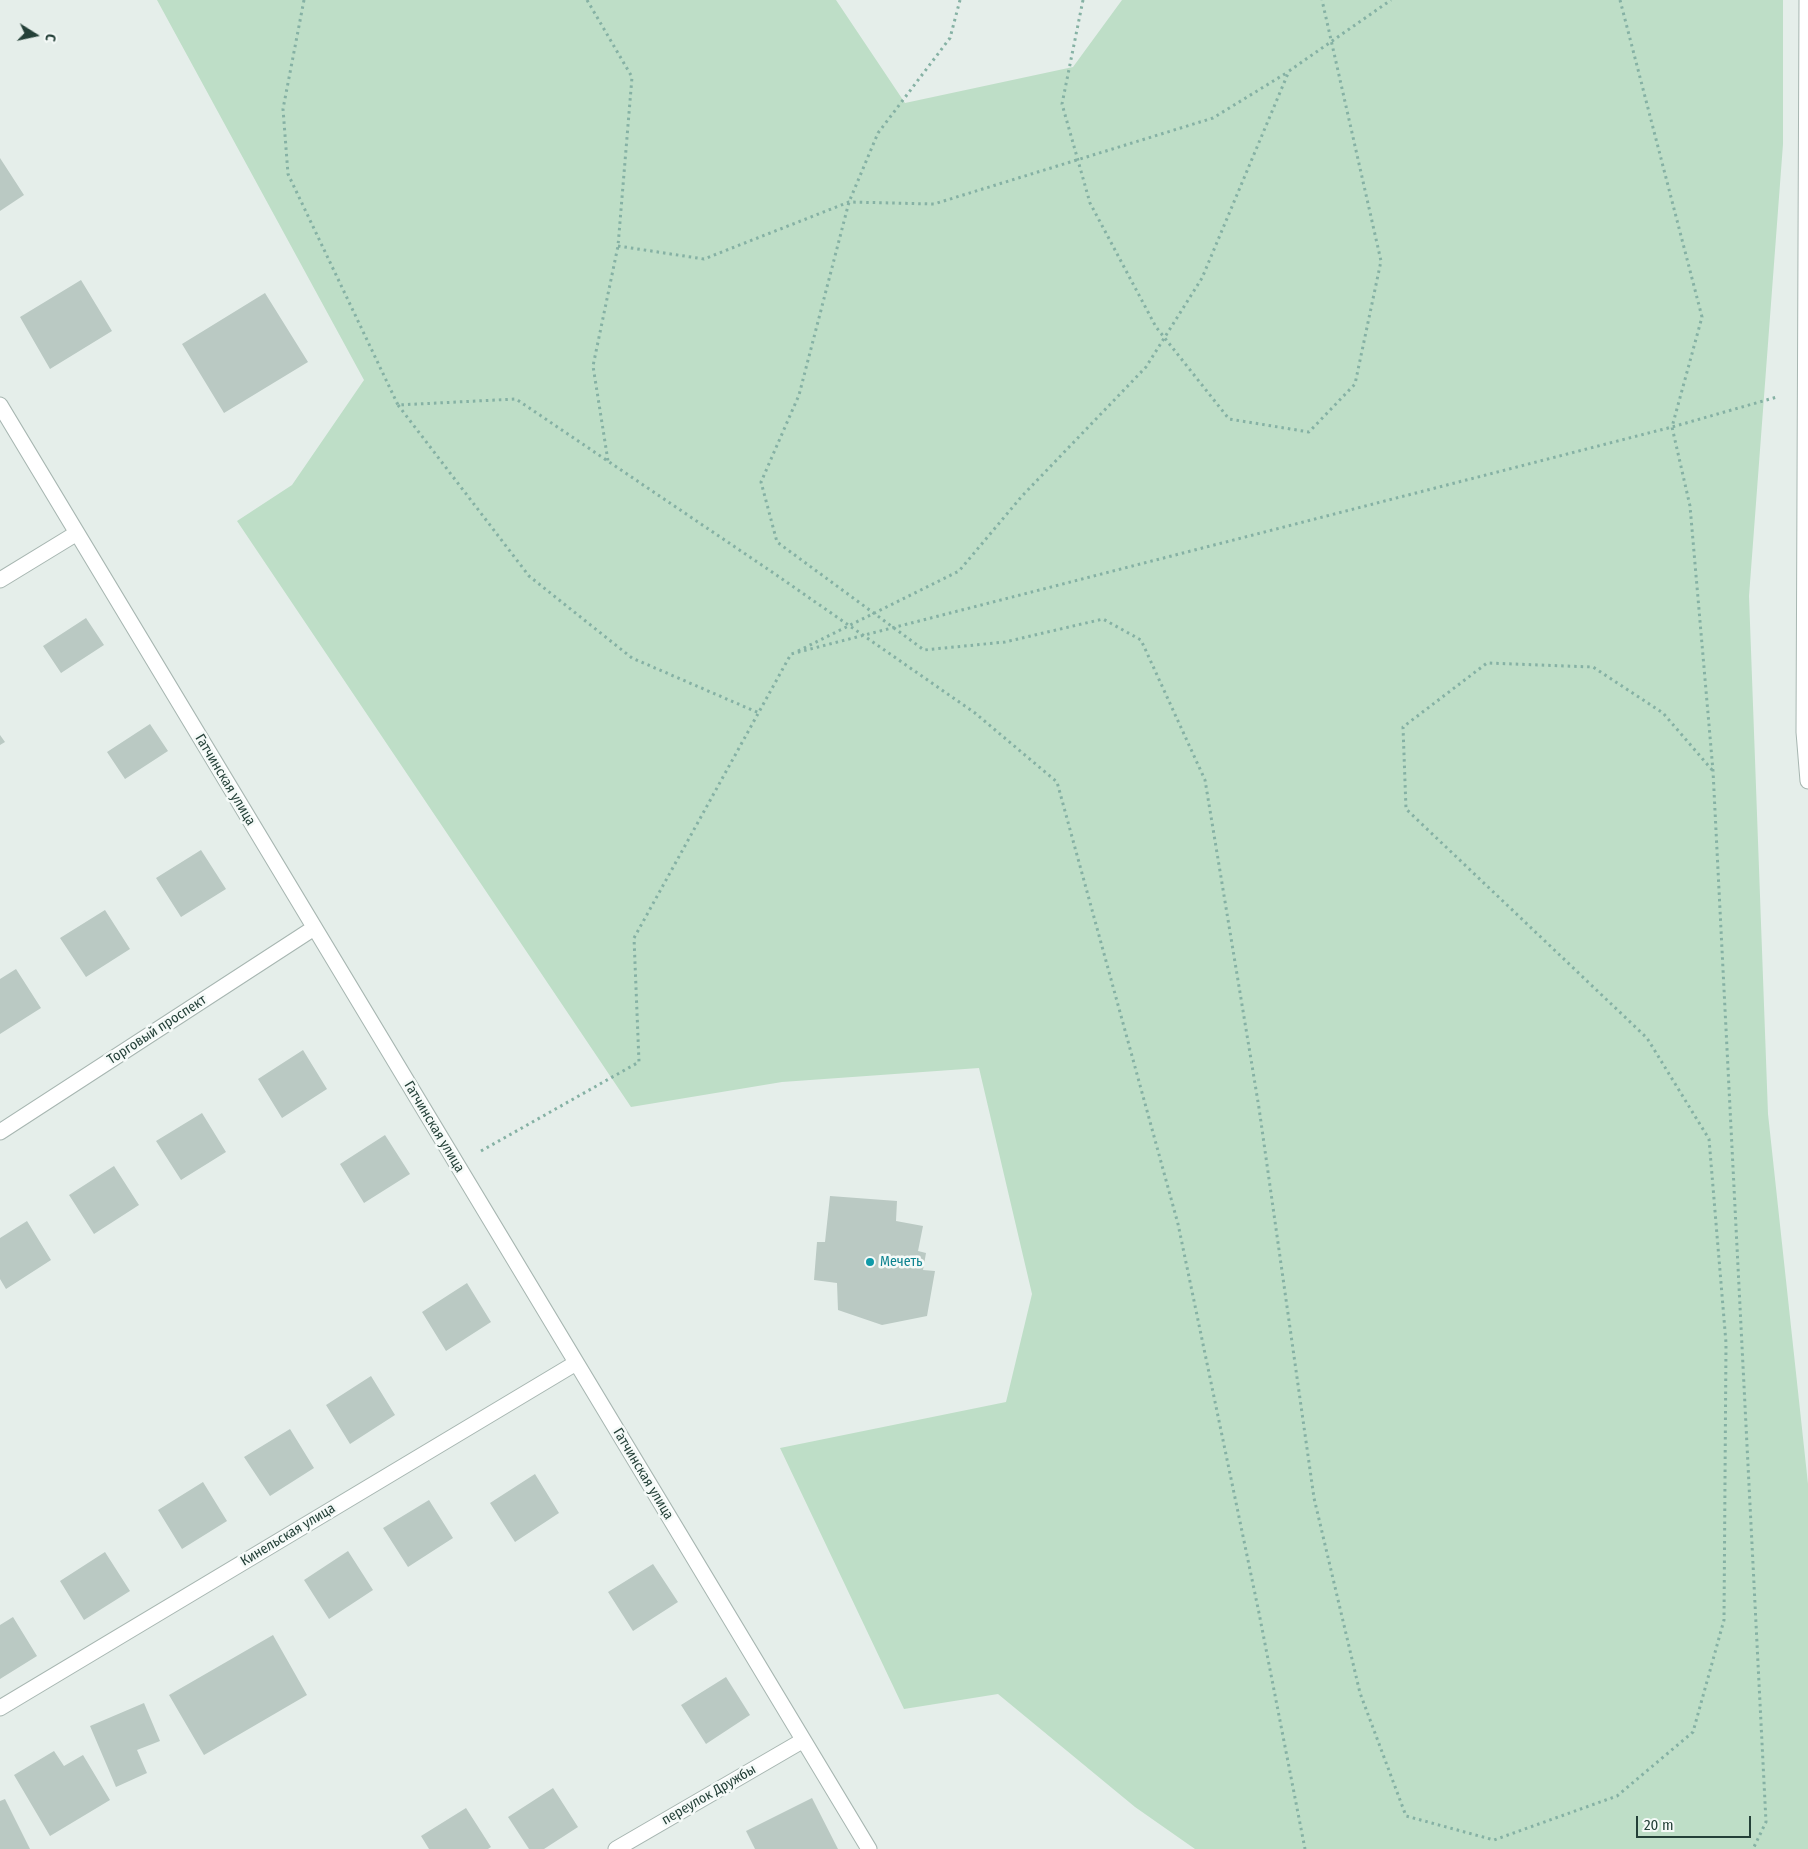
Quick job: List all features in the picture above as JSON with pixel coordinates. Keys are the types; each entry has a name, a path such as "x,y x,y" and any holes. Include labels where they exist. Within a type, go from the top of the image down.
{"street":[{"path":"1807,0 1804,732 1808,781"},
{"name":"Гатчинская улица","path":"0,405 869,1849"},
{"path":"0,580 77,533"},
{"name":"Торговый проспект","path":"0,1132 314,928"},
{"name":"Кинельская улица","path":"0,1708 576,1362"},
{"name":"переулок Дружбы","path":"616,1849 802,1740"}],"path":[{"path":"304,0 283,109 288,174 398,405 529,576 632,658 759,713"},
{"path":"588,0 632,77 618,246 593,366 608,462"},
{"path":"960,0 950,38 878,133 849,202 799,395 761,482 777,542 924,650 1006,642 1104,619 1140,640 1205,780 1259,1108 1314,1498 1360,1693 1406,1816 1494,1840 1617,1796 1693,1732 1724,1620 1726,1333 1709,1139 1647,1038 1406,809 1403,727 1487,663 1593,667 1663,713 1713,772"},
{"path":"1083,0 1062,104 1090,203 1156,327 1229,419 1309,432 1355,384 1381,262 1322,0"},
{"path":"618,246 704,259 849,202 934,204 1213,118 1289,71 1391,0"},
{"path":"1620,0 1702,317 1672,427 1690,506 1713,772 1766,1822 1753,1849"},
{"path":"456,1165 639,1062 634,938 791,654 958,571 1022,496 1146,367 1202,278 1289,71"},
{"path":"791,654 1672,427 1806,389"},
{"path":"398,405 516,399 976,714 1057,782 1178,1224 1259,1613 1305,1849"}],"green space":[{"path":"157,0 836,0 905,103 1073,67 1122,0 1783,0 1783,144 1749,596 1768,1114 1808,1484 1808,1849 1195,1849 1135,1807 998,1694 904,1709 780,1448 1006,1402 1032,1294 979,1068 782,1082 631,1107 237,521 292,485 364,380"}],"building":[{"path":"0,158 24,195 0,211"},
{"path":"81,280 112,331 50,369 20,317"},
{"path":"265,293 308,362 224,413 182,344"},
{"path":"86,618 104,645 61,673 43,646"},
{"path":"150,724 168,751 125,779 107,752"},
{"path":"0,735 5,742 0,745"},
{"path":"201,850 226,889 181,917 156,878"},
{"path":"105,910 130,949 86,977 60,938"},
{"path":"16,969 41,1008 0,1034 0,979"},
{"path":"303,1050 327,1089 282,1118 258,1079"},
{"path":"202,1113 226,1152 181,1180 156,1141"},
{"path":"385,1135 410,1174 364,1203 340,1164"},
{"path":"114,1166 139,1205 94,1234 69,1195"},
{"name":"Мечеть","path":"830,1196 897,1201 896,1221 923,1226 918,1251 926,1253 923,1270 935,1271 927,1316 882,1325 838,1310 837,1283 814,1280 817,1242 825,1242"},
{"path":"27,1221 51,1260 6,1289 0,1279 0,1238"},
{"path":"467,1283 491,1322 446,1351 422,1312"},
{"path":"371,1376 395,1415 350,1444 326,1405"},
{"path":"290,1429 314,1468 270,1496 244,1457"},
{"path":"535,1474 559,1513 515,1542 490,1503"},
{"path":"203,1482 227,1521 182,1549 158,1510"},
{"path":"429,1500 453,1538 408,1567 383,1528"},
{"path":"348,1551 373,1590 329,1619 304,1580"},
{"path":"105,1552 130,1591 84,1620 60,1581"},
{"path":"653,1564 678,1602 633,1631 608,1592"},
{"path":"13,1617 37,1656 0,1679 0,1625"},
{"path":"273,1635 307,1695 204,1755 169,1695"},
{"path":"726,1677 750,1715 706,1744 681,1705"},
{"path":"144,1703 160,1741 137,1750 147,1773 116,1787 90,1726"},
{"path":"54,1751 64,1766 83,1755 110,1800 50,1836 14,1775"},
{"path":"553,1788 578,1827 544,1849 529,1849 508,1817"},
{"path":"812,1798 838,1849 755,1849 746,1831"},
{"path":"5,1799 30,1849 0,1849 0,1801"},
{"path":"466,1808 491,1847 488,1849 429,1849 421,1836"}],"place":[{"name":"Мечеть","path":"870,1262"}]}
